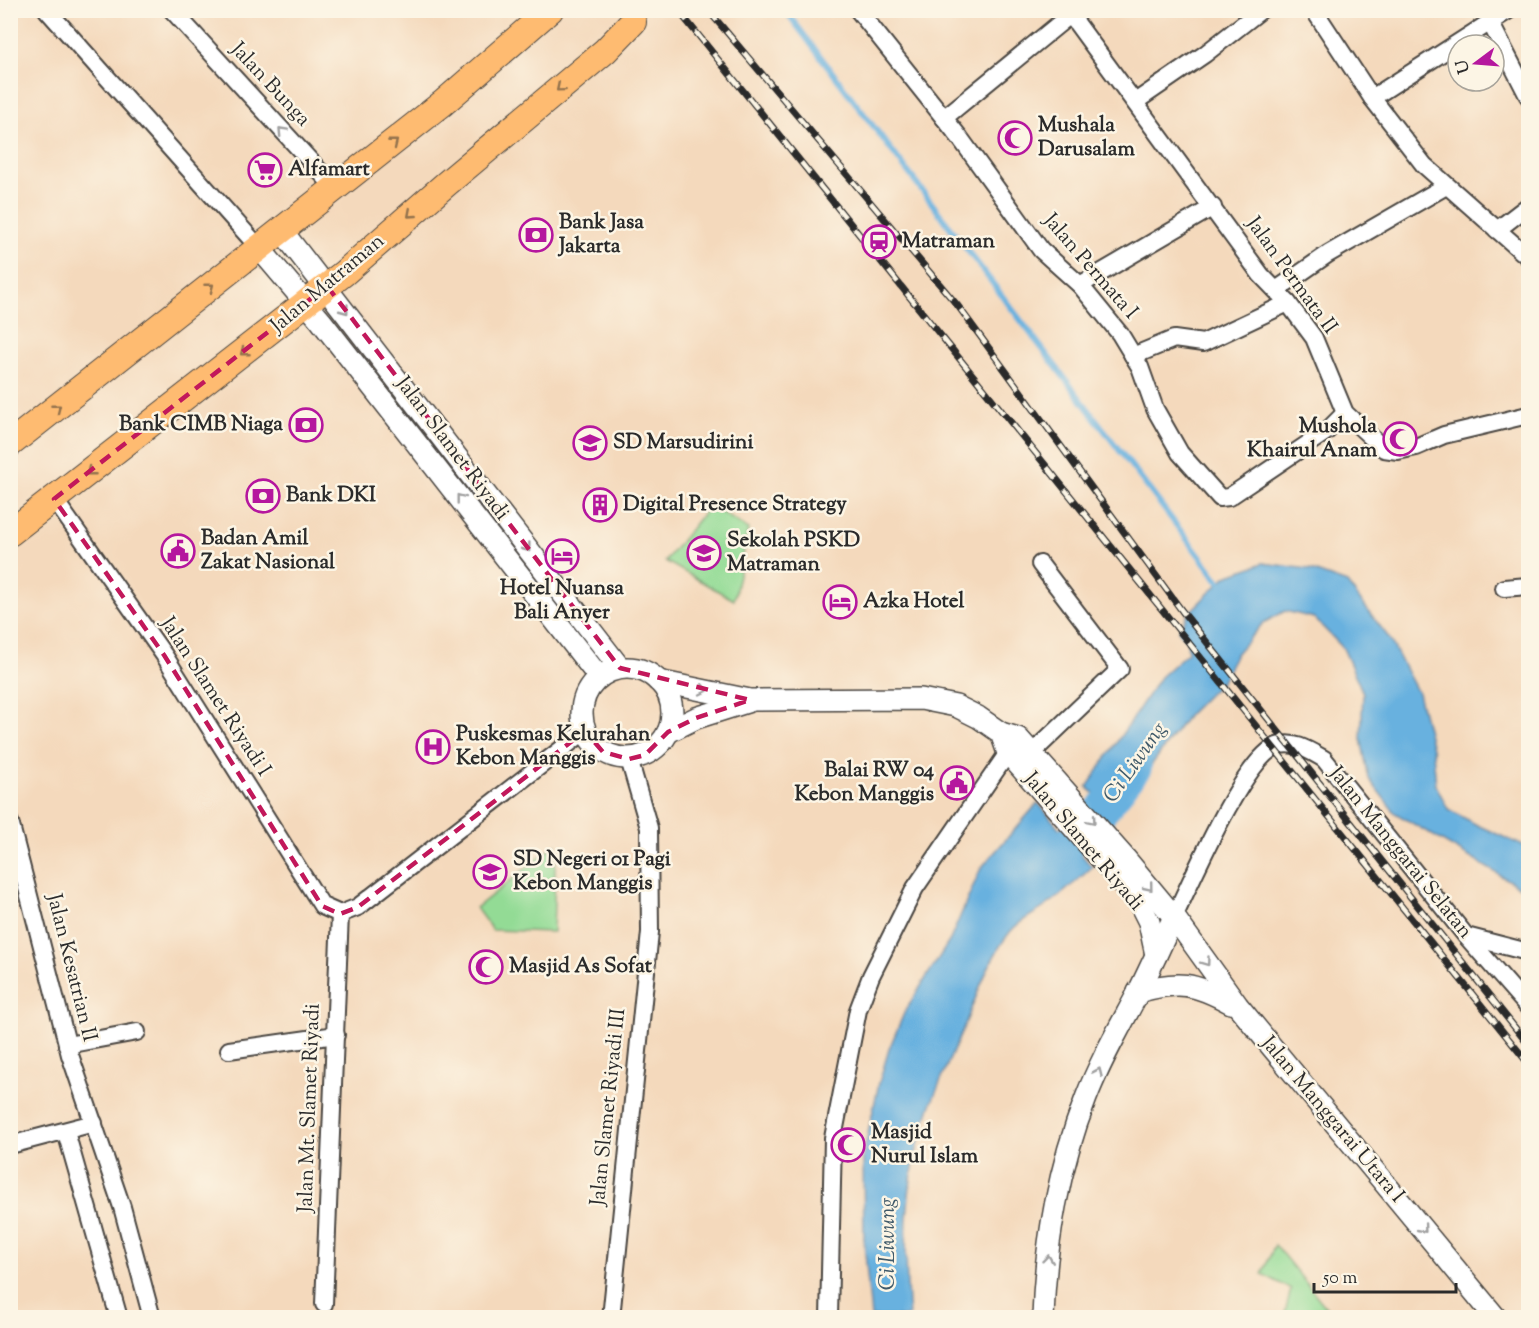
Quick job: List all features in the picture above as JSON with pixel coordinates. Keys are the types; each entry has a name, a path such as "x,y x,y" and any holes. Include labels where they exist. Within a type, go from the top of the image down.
{"main road":[{"path":"10,444 336,189 443,103 550,10"},
{"name":"Jalan Matraman","path":"10,533 307,303 620,36"}],"street":[{"path":"47,10 260,249"},
{"name":"Jalan Permata I","path":"858,10 944,118 1041,250 1080,285 1133,356 1140,367 1155,409 1180,453 1220,498 1229,497 1303,448 1345,412"},
{"path":"1135,102 1205,54 1261,10"},
{"path":"1314,10 1372,98 1424,165 1528,257"},
{"path":"1372,98 1509,10"},
{"name":"Jalan Bunga","path":"173,11 336,189"},
{"path":"944,118 1068,13"},
{"name":"Jalan Permata II","path":"1068,13 1261,275 1288,303 1314,338 1345,412 1384,449 1398,451 1416,447 1444,435 1528,415"},
{"path":"1490,22 1528,96"},
{"path":"1276,290 1328,254 1446,186"},
{"path":"1497,230 1528,206"},
{"path":"1080,285 1213,207"},
{"name":"Jalan Slamet Riyadi","path":"282,231 327,286 620,668"},
{"name":"Jalan Slamet Riyadi","path":"260,249 307,303 599,677"},
{"path":"1133,356 1174,339 1203,343 1288,303"},
{"name":"Jalan Slamet Riyadi I","path":"54,499 164,655 322,906 340,914"},
{"path":"829,1317 833,1138 858,1010 871,976 915,888 1015,744 1120,669 1040,564"},
{"path":"1504,588 1528,586"},
{"path":"620,668 640,670 658,681 669,696 672,714 668,732 659,746 645,755 629,759 603,752 585,731 583,702 599,677 620,668"},
{"name":"Jalan Slamet Riyadi","path":"658,681 750,700 921,699 956,706 978,717 1015,744 1117,863 1174,917"},
{"name":"Jalan Slamet Riyadi","path":"668,732 696,718 750,700"},
{"path":"340,914 358,907 585,731"},
{"name":"Jalan Manggarai Selatan","path":"1043,1317 1053,1221 1065,1166 1085,1099 1117,1027 1138,992 1242,783 1270,749 1290,744 1305,748 1324,759 1466,936 1528,1006"},
{"name":"Jalan Slamet Riyadi III","path":"611,1317 650,932 649,828 629,759"},
{"name":"Jalan Kesatrian II","path":"10,822 67,1045 122,1207 152,1317"},
{"name":"Jalan Slamet Riyadi","path":"1117,863 1149,922 1156,955"},
{"name":"Jalan Mt. Slamet Riyadi","path":"324,1304 340,914"},
{"name":"Jalan Manggarai Utara I","path":"1174,917 1238,1006 1496,1317"},
{"path":"1466,936 1528,952"},
{"path":"1138,992 1166,984 1186,986 1207,989 1238,1006"},
{"path":"67,1045 137,1032"},
{"path":"229,1050 336,1035"},
{"path":"10,1145 94,1123"},
{"path":"66,1131 119,1317"}],"highlighted area":[{"path":"327,286 620,668 750,700 696,718 668,732 645,755 629,759 603,752 585,731 358,907 340,914 322,906 164,655 54,499"}],"green space":[{"path":"710,505 748,529 734,600 665,561"},
{"path":"556,844 553,932 492,930 476,908"},
{"path":"1275,1245 1334,1317 1284,1317 1291,1289 1262,1274"}],"water":[{"path":"1263,563 1308,569 1347,583 1389,638 1418,693 1433,752 1436,785 1448,809 1528,848 1528,892 1395,813 1369,779 1361,739 1363,693 1343,648 1314,618 1285,611 1263,623 1236,654 1222,681 1188,715 1117,812 1087,787 1160,677 1188,652 1187,641 1178,631 1188,614 1226,576"},
{"path":"1038,803 1092,867 1056,899 1014,928 990,964 945,1069 917,1149 908,1211 909,1317 871,1317 864,1242 863,1156 889,1049 905,1011 950,940 981,868"}],"waterway":[{"path":"785,10 1224,588"},
{"name":"Ci Liwung","path":"1066,846 1102,810 1135,767"}],"railway":[{"path":"678,10 1528,1063"},
{"path":"708,10 958,306 1182,611 1528,1044"}],"place":[{"name":"Mushala Darusalam","path":"1015,138"},
{"name":"Alfamart","path":"265,170"},
{"name":"Bank Jasa Jakarta","path":"536,235"},
{"name":"Matraman","path":"879,242"},
{"name":"Bank CIMB Niaga","path":"306,425"},
{"name":"Mushola Khairul Anam","path":"1400,439"},
{"name":"SD Marsudirini","path":"590,443"},
{"name":"Bank DKI","path":"263,496"},
{"name":"Digital Presence Strategy","path":"600,505"},
{"name":"Badan Amil Zakat Nasional","path":"178,551"},
{"name":"Sekolah PSKD Matraman","path":"704,553"},
{"name":"Hotel Nuansa Bali Anyer","path":"562,556"},
{"name":"Azka Hotel","path":"840,602"},
{"name":"Puskesmas Kelurahan Kebon Manggis","path":"433,747"},
{"name":"Balai RW 04 Kebon Manggis","path":"957,783"},
{"name":"SD Negeri 01 Pagi Kebon Manggis","path":"490,872"},
{"name":"Masjid As Sofat","path":"486,967"},
{"name":"Masjid Nurul Islam","path":"848,1145"}]}
